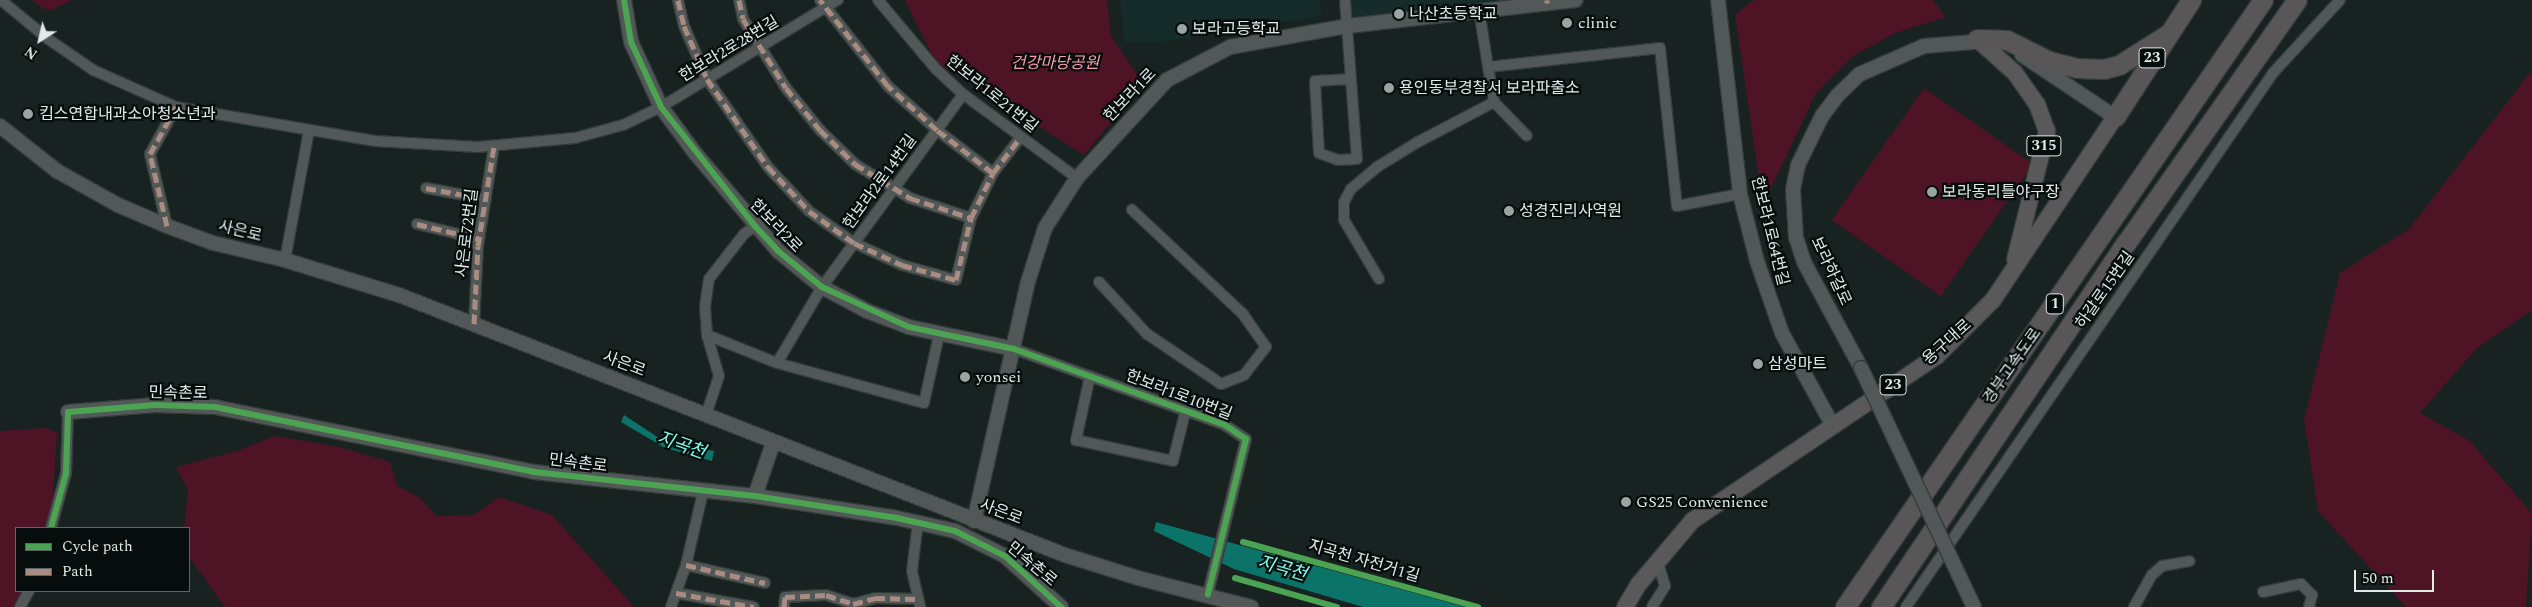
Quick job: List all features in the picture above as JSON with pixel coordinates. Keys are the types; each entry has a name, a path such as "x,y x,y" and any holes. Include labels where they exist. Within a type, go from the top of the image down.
{"highway":[{"name":"용구대로","path":"2115,117 2191,0"},
{"name":"경부고속도로","path":"1845,607 2263,0"},
{"name":"경부고속도로","path":"1881,607 2126,243 2297,0"},
{"path":"1977,39 2007,40 2049,61 2077,68 2104,69 2119,65 2168,34"}],"main road":[{"name":"315","path":"1977,39 2016,73 2037,104 2048,131 2011,274"},
{"name":"용구대로","path":"1625,607 1657,560 1692,521 1713,505 1937,356 1992,300 2115,117"}],"street":[{"name":"한보라2로28번길","path":"1,0 48,39 93,70 176,107 309,130 418,145 494,146 575,138 623,124 661,108 760,48 822,4 838,0"},
{"name":"한보라2로","path":"624,0 631,42 661,108 755,226 778,251 822,287 867,311 939,335 1014,349"},
{"path":"678,0 684,26 707,79 768,166 809,211 854,243 902,265 956,280 971,218 993,173 1020,138"},
{"path":"740,0 743,19 760,48 820,130 856,164 893,190 952,214 971,218"},
{"name":"한보라1로21번길","path":"878,0 930,63 963,94 1020,138 1077,178"},
{"path":"1345,0 1357,159 1338,160 1319,153 1315,81 1350,79"},
{"name":"한보라1로","path":"974,521 1027,285 1044,228 1077,178 1151,95 1167,80 1199,61 1230,47 1348,26 1576,0"},
{"name":"한보라1로64번길","path":"1718,0 1740,194 1757,261 1775,315 1833,426"},
{"name":"하갈로15번길","path":"1906,607 2273,73 2340,0"},
{"path":"822,4 888,86 937,130 993,173"},
{"path":"1479,10 1494,102 1528,136"},
{"name":"보라하갈로","path":"1974,607 1861,368 1804,262 1796,238 1792,189 1798,165 1822,116 1838,94 1860,74 1924,46 1977,39 2004,44 2115,117"},
{"path":"1488,67 1660,48 1677,206 1740,194"},
{"name":"한보라2로14번길","path":"777,363 822,287 963,94"},
{"path":"1379,279 1344,220 1344,202 1351,189 1377,167 1416,143 1494,102"},
{"path":"167,226 150,154 176,107"},
{"name":"사은로","path":"0,126 57,171 118,205 167,226 213,243 285,260 399,295 974,521 1138,578 1210,587 1251,607"},
{"path":"285,260 309,130"},
{"name":"사은로72번길","path":"474,324 479,239 494,146"},
{"path":"426,188 486,199"},
{"path":"1099,282 1147,334 1174,356 1221,384 1244,375 1266,347 1244,315 1132,210"},
{"path":"417,224 479,239"},
{"path":"706,415 719,376 707,335 705,307 709,279 744,234 755,226"},
{"path":"707,335 777,363 924,403 939,335"},
{"name":"한보라1로10번길","path":"1014,349 1186,413 1225,425 1246,439 1210,587"},
{"path":"1090,376 1076,440 1173,461 1186,413"},
{"name":"민속촌로","path":"68,412 155,405 215,407 534,472 703,492 755,496 918,522 955,531 1005,556 1061,607"},
{"path":"51,527 66,473 68,412"},
{"path":"755,496 772,443"},
{"path":"671,607 686,565 703,492"},
{"path":"784,607 785,597 826,595 853,604 875,598 919,603 912,572 918,522"},
{"path":"1652,607 1665,586 1657,560"},
{"path":"2134,607 2152,576 2162,566 2190,561"},
{"path":"686,565 765,584"},
{"path":"2263,592 2302,584 2312,595 2309,607"},
{"path":"20,607 28,592"},
{"path":"676,593 754,607"}],"shaded area":[{"name":"보라고등학교","path":"1120,0 1320,0 1321,16 1159,42 1125,42"},
{"name":"나산초등학교","path":"1345,0 1576,0 1348,26"}],"green space":[{"path":"32,0 72,0 52,10 44,9"},
{"name":"건강마당공원","path":"905,0 1107,0 1111,36 1143,83 1084,155 935,61"},
{"path":"1933,0 1946,17 1895,33 1853,56 1816,93 1763,205 1735,15 1751,1"},
{"path":"2532,70 2532,310 2476,349 2420,413 2470,441 2532,514 2526,607 2406,607 2318,511 2304,419 2340,273 2409,229"},
{"name":"보라동리틀야구장","path":"1924,88 2033,164 1941,296 1832,220"},
{"path":"45,428 57,432 51,527 15,527 15,592 28,592 20,607 0,607 0,431"},
{"path":"275,436 339,447 390,462 397,486 420,498 437,516 474,515 499,497 552,515 634,607 225,607 190,558 190,527 184,527 188,490 176,467 237,451"}],"water":[{"name":"지곡천","path":"624,415 665,442 714,451 712,461 665,448 621,422"},
{"name":"지곡천","path":"1156,522 1465,607 1363,607 1234,569 1154,531"}],"marked path":[{"path":"678,0 684,26 707,79 768,167 809,211 854,243 902,265 956,280 971,218 993,173 937,130 888,86 820,0"},
{"path":"739,0 743,19 786,88 820,130 855,164 910,198 971,218"},
{"path":"167,226 150,154 176,107"},
{"path":"993,173 1020,138"},
{"path":"474,324 478,246 494,146"},
{"path":"426,188 486,199"},
{"path":"417,224 479,239"},
{"path":"686,565 765,583"},
{"path":"676,593 754,607"},
{"path":"784,607 785,597 826,595 853,604 875,598 918,599"}],"cycle path":[{"path":"624,0 631,42 661,107 755,226 778,251 822,287 909,327 1014,349 1225,425 1246,439 1208,594"},
{"path":"51,527 66,473 68,412 155,405 215,407 534,472 755,496 897,518 955,531 1005,556 1061,607"},
{"name":"지곡천 자전거1길","path":"1243,542 1478,607"},
{"path":"1235,578 1337,607"}],"place":[{"name":"나산초등학교","path":"1399,14"},
{"name":"clinic","path":"1567,23"},
{"name":"보라고등학교","path":"1182,29"},
{"name":"용인동부경찰서 보라파출소","path":"1389,88"},
{"name":"킴스연합내과소아청소년과","path":"28,114"},
{"name":"보라동리틀야구장","path":"1932,192"},
{"name":"성경진리사역원","path":"1509,211"},
{"name":"삼성마트","path":"1758,364"},
{"name":"yonsei","path":"965,377"},
{"name":"GS25 Convenience","path":"1626,502"}]}
